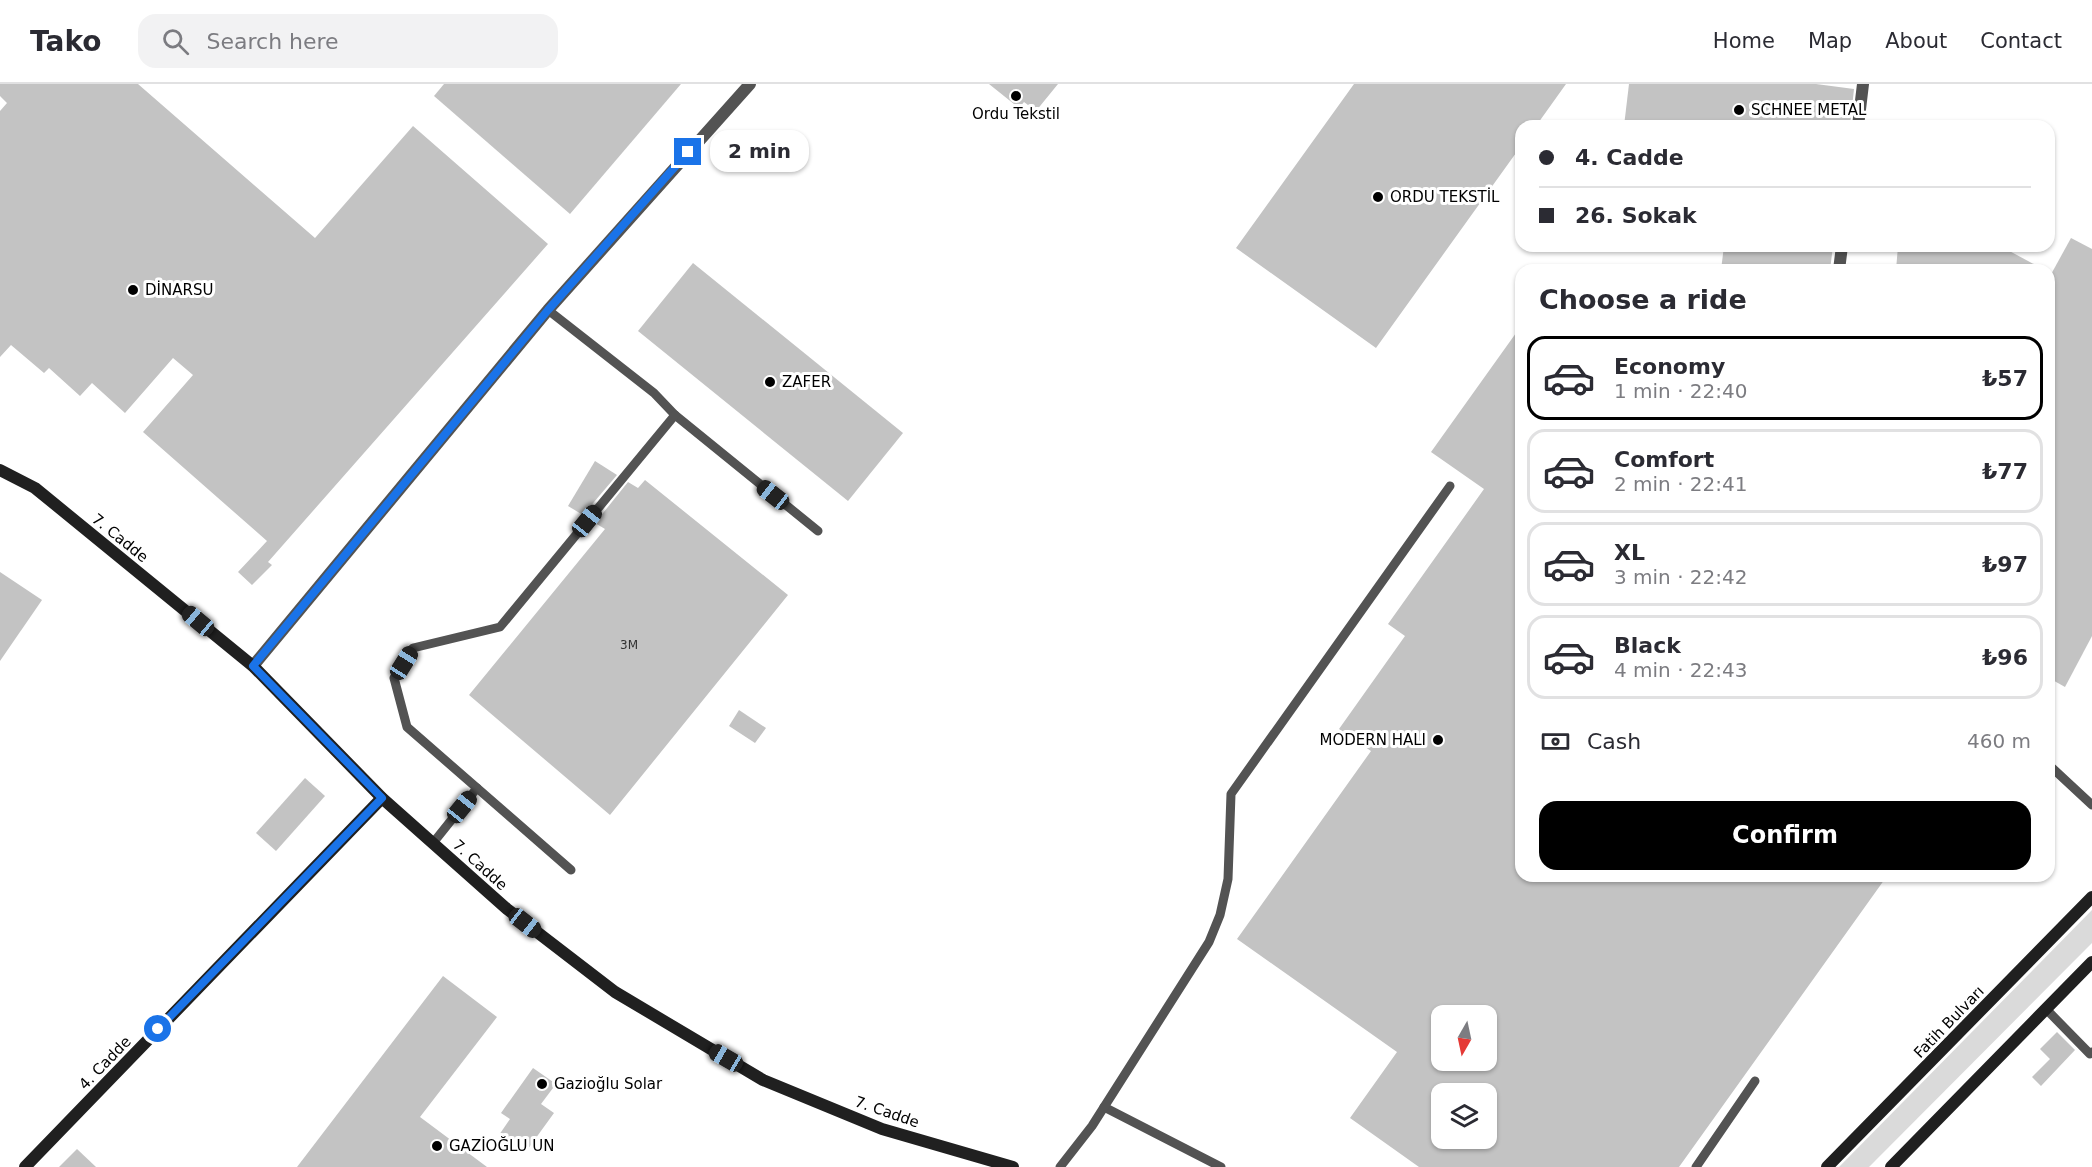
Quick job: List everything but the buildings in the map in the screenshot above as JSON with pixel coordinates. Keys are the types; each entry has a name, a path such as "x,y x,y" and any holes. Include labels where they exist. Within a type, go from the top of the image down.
{"street":[{"path":"253,666 548,310 750,84"},
{"path":"1859,120 1863,84"},
{"name":"7. Cadde","path":"0,470 35,488 253,666 382,798 507,909 615,992 763,1080 882,1129 1013,1167"},
{"name":"4. Cadde","path":"25,1167 382,798"},
{"name":"Fatih Bulvarı","path":"1827,1167 2092,897"},
{"path":"1891,1167 2092,962"}],"lane":[{"path":"548,310 654,393 675,415 818,531"},
{"path":"571,870 407,727 394,678 413,648 500,627 675,415"},
{"path":"1060,1167 1104,1107 1209,942 1220,915 1228,879 1232,794 1450,486"},
{"path":"2055,771 2092,805"},
{"path":"433,843 477,789"},
{"path":"2046,1009 2090,1054 2092,1052"},
{"path":"1696,1167 1755,1081"},
{"path":"1104,1107 1221,1167"}],"shaded area":[{"path":"2092,910 2092,943 1869,1167 1839,1167"}],"place":[{"name":"Ordu Tekstil","path":"1016,96"},
{"name":"SCHNEE METAL","path":"1739,110"},
{"name":"ORDU TEKSTİL","path":"1378,197"},
{"name":"DİNARSU","path":"133,290"},
{"name":"ZAFER","path":"770,382"},
{"name":"MODERN HALI","path":"1438,740"},
{"name":"Gazioğlu Solar","path":"542,1084"},
{"name":"GAZİOĞLU UN","path":"437,1146"}],"route":[{"path":"158,1029 382,798 253,666 548,310 688,152"}]}
